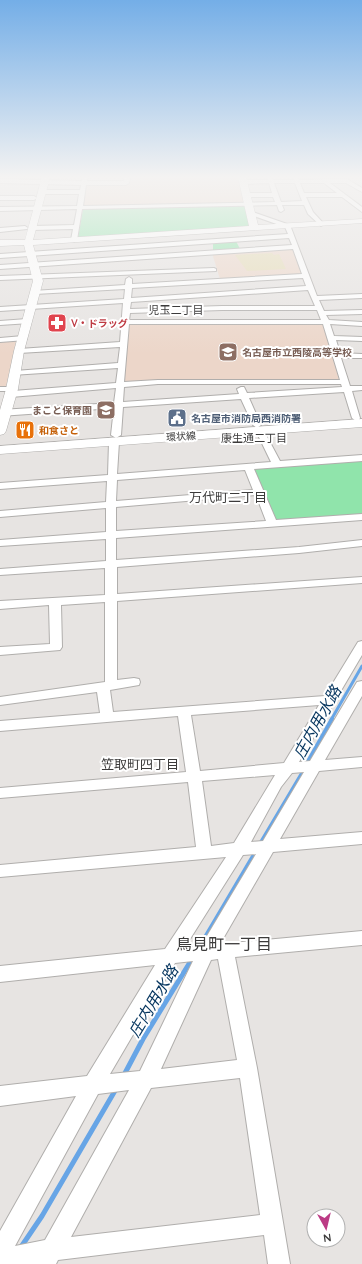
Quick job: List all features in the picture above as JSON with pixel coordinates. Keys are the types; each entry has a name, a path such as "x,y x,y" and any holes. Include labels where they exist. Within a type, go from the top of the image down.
{"main road":[{"name":"環状線","path":"0,443 115,438 360,422"},
{"name":"環状線","path":"0,450 115,438"}],"street":[{"path":"0,431 3,413 12,392 19,351 36,284 28,251 28,236"},
{"path":"74,240 75,236"},
{"path":"0,256 74,240 140,236"},
{"path":"208,236 222,308 223,322"},
{"path":"237,240 243,236"},
{"path":"0,267 28,251 118,248 292,236 310,288 326,322 346,385 360,422"},
{"path":"107,717 112,565 112,476 129,283 129,272 113,238"},
{"path":"237,240 243,250"},
{"path":"0,244 28,251 123,258 212,260"},
{"path":"0,278 36,284 212,260 243,250 295,247"},
{"path":"0,284 216,281 306,276"},
{"path":"0,309 310,288"},
{"path":"315,298 362,296"},
{"path":"167,297 181,315 179,322"},
{"path":"126,311 222,308 362,312"},
{"path":"0,323 27,321"},
{"path":"125,322 326,322 362,324"},
{"path":"0,340 23,338"},
{"path":"331,338 362,340"},
{"path":"19,351 123,344"},
{"path":"336,355 362,356"},
{"path":"15,373 121,365"},
{"path":"0,389 12,392 158,382 238,382 346,385 362,388"},
{"path":"238,382 258,428 277,464"},
{"path":"3,413 244,396 346,385"},
{"path":"0,486 112,476 362,458"},
{"path":"248,466 272,524"},
{"path":"0,514 259,492"},
{"path":"0,543 362,517"},
{"path":"0,572 112,565 299,550 362,543"},
{"path":"0,605 111,597 247,590 362,580"},
{"path":"0,651 56,647 55,601"},
{"path":"0,1252 93,1084 170,956 239,848 276,783 289,767 362,645"},
{"path":"0,701 134,682"},
{"path":"47,1257 145,1081 206,953 267,846 317,765 362,685"},
{"path":"0,726 328,700"},
{"path":"184,712 204,852"},
{"path":"0,793 289,767 362,762"},
{"path":"0,872 239,848 362,838"},
{"path":"0,974 362,938"},
{"path":"226,951 248,1068 272,1224 280,1264"},
{"path":"0,1096 93,1084 145,1081 248,1068"},
{"path":"0,1259 47,1257 272,1224"}],"shaded area":[{"path":"293,249 302,275 220,279 212,253"},
{"name":"名古屋市立西陵高等学校","path":"128,324 323,324 339,380 122,383"},
{"path":"0,341 16,341 6,387 0,387"}],"green space":[{"path":"78,236 107,236 78,238"},
{"path":"236,241 240,249 213,250 213,243"},
{"path":"362,460 362,515 276,521 253,468"}],"sand":[{"path":"272,253 274,255 279,254 286,269 247,271 235,255"}],"waterway":[{"name":"庄内用水路","path":"331,720 362,666"},
{"name":"庄内用水路","path":"306,765 332,719"},
{"name":"庄内用水路","path":"260,844 304,770"},
{"name":"庄内用水路","path":"198,949 256,851"},
{"name":"庄内用水路","path":"124,1075 143,1039 192,959"},
{"name":"庄内用水路","path":"21,1247 42,1216 116,1089"}],"place":[{"name":"V・ドラッグ","path":"57,323"},
{"name":"名古屋市立西陵高等学校","path":"228,352"},
{"name":"まこと保育園","path":"106,410"},
{"name":"名古屋市消防局西消防署","path":"177,418"},
{"name":"和食さと","path":"25,430"}],"district":[{"name":"児玉二丁目","path":"176,310"},
{"name":"康生通二丁目","path":"254,438"},
{"name":"万代町二丁目","path":"228,497"},
{"name":"笠取町四丁目","path":"140,764"},
{"name":"鳥見町一丁目","path":"224,944"}]}
